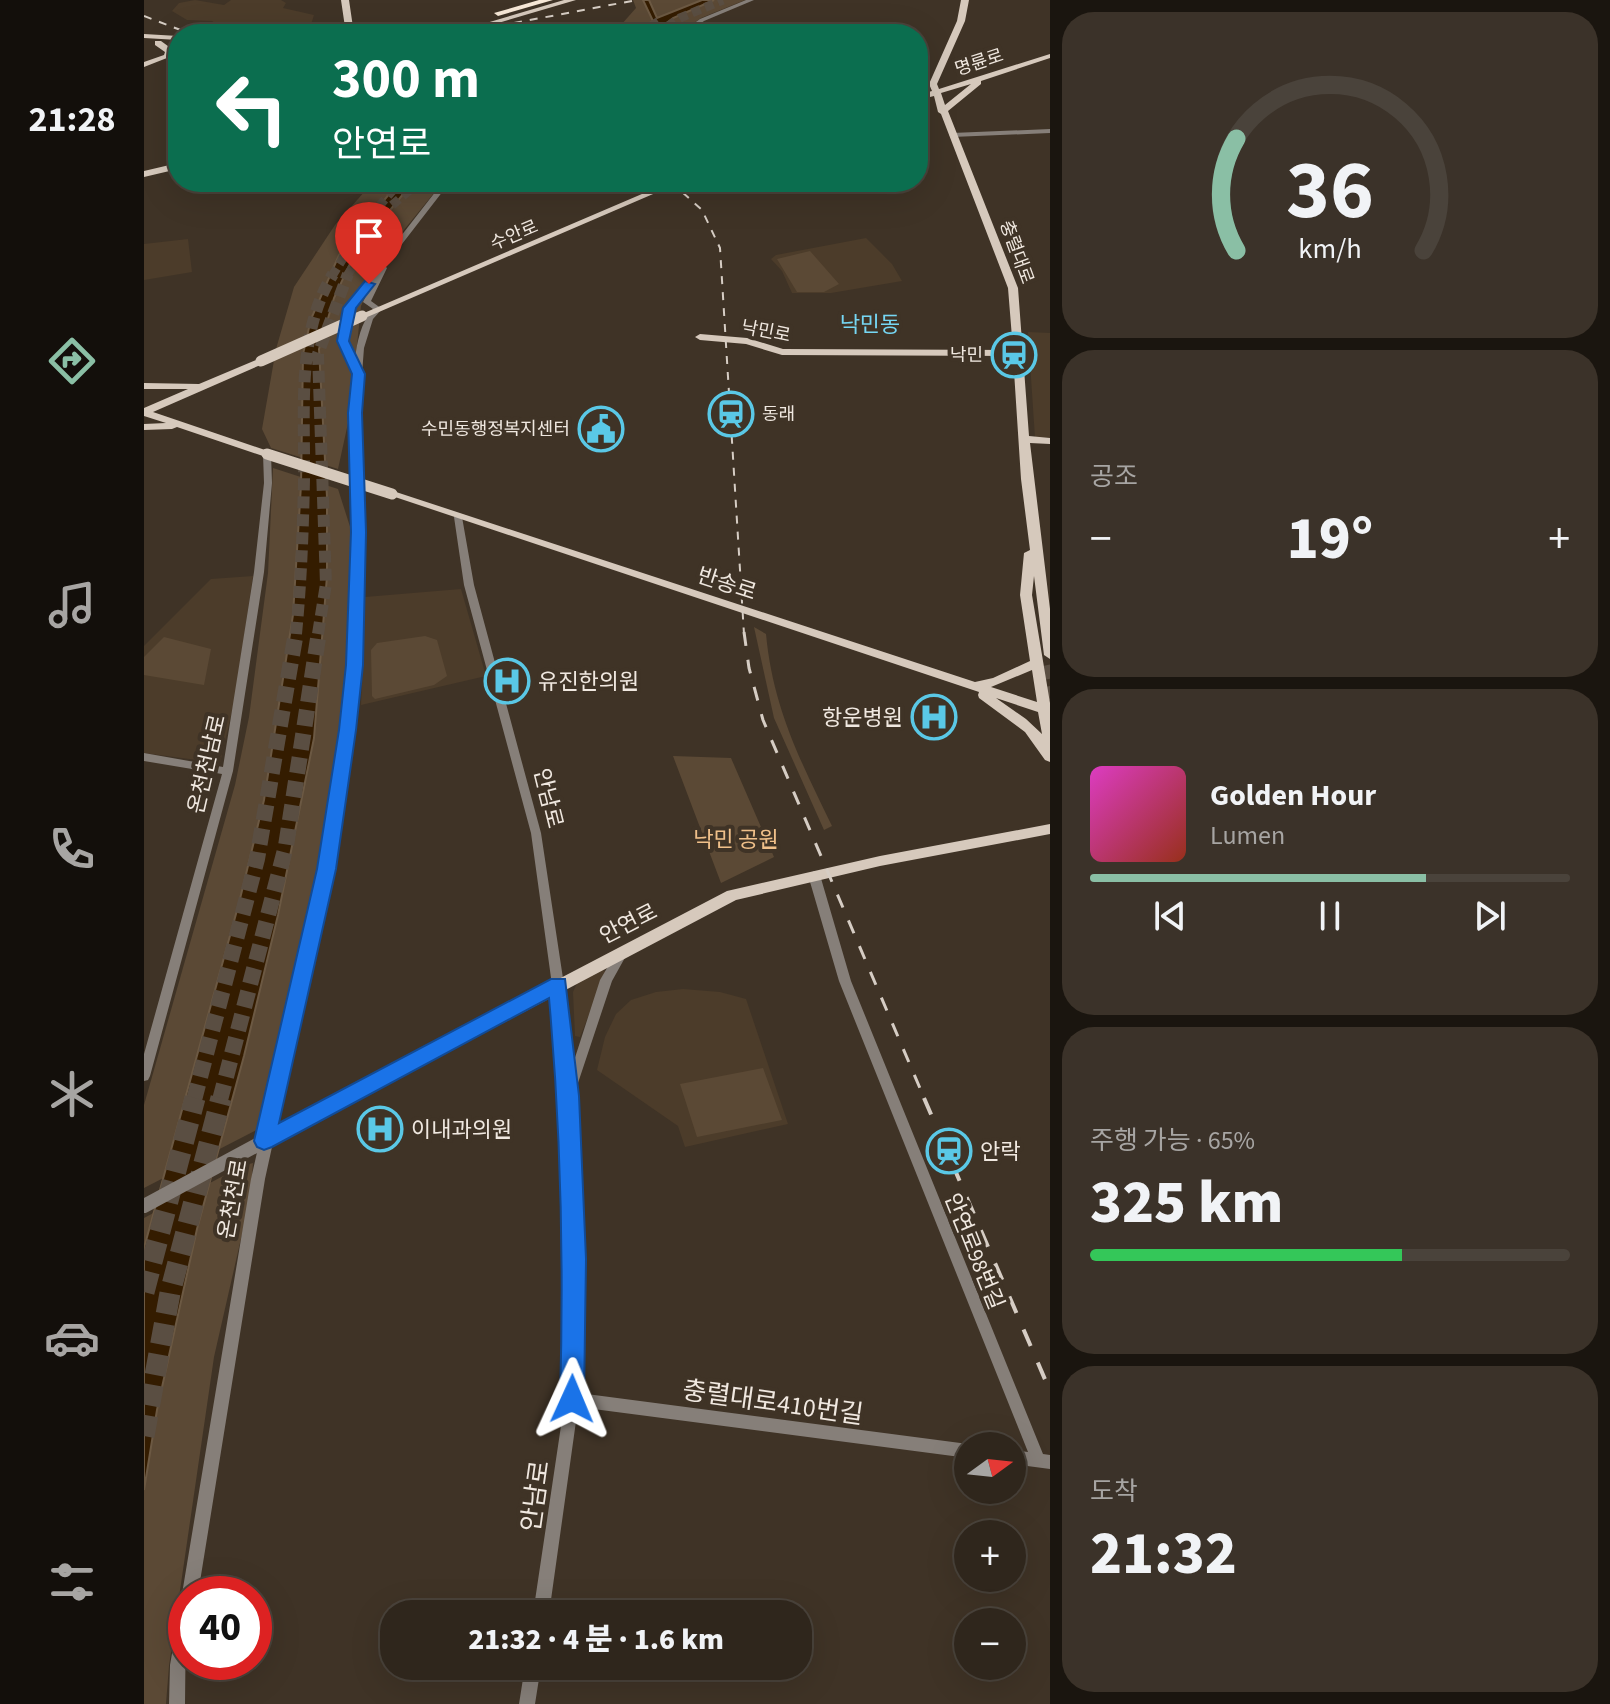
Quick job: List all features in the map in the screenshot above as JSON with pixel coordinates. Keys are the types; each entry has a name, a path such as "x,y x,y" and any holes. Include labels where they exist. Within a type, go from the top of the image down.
{"highway":[{"path":"491,17 549,0"}],"main road":[{"path":"345,0 349,24"},
{"path":"466,24 540,0"},
{"path":"475,24 491,17 572,0"},
{"name":"충렬대로","path":"965,0 961,21 933,84 1013,288 1034,596 1050,743"},
{"path":"144,36 168,37"},
{"path":"144,42 168,45"},
{"path":"158,43 168,50"},
{"path":"144,67 168,56"},
{"name":"명륜로","path":"928,96 1050,56"},
{"path":"144,67 168,61"},
{"path":"144,67 168,62"},
{"path":"928,80 938,72 956,80 980,79 943,114 928,108"},
{"path":"144,174 168,168"},
{"name":"수안로","path":"144,412 653,192"},
{"name":"낙민로","path":"700,337 747,341 782,352 1018,353"},
{"path":"144,386 203,386"},
{"path":"191,428 178,415 176,407 203,386"},
{"path":"144,412 267,454"},
{"path":"144,427 191,428"},
{"path":"1024,439 1050,441"},
{"name":"반송로","path":"267,454 1047,710"},
{"path":"1032,533 1050,598"},
{"path":"974,686 996,682 1043,665"},
{"path":"974,686 1043,741 1050,757"},
{"name":"안연로","path":"262,1142 732,895 814,875 1050,829"}],"street":[{"path":"697,24 751,0"},
{"path":"952,135 1050,131"},
{"name":"온천천로","path":"193,1576 262,1142 327,869 347,730 354,665 359,532 355,413 358,374 343,341 349,308 440,192"},
{"path":"358,374 360,348 369,318 378,309 367,302 383,268"},
{"name":"온천천남로","path":"144,1076 228,771 259,572 268,483 267,454"},
{"name":"안남로","path":"458,517 469,585 536,833 558,985 568,1096 575,1259 572,1399 543,1600"},
{"path":"144,757 228,771"},
{"name":"안연로98번길","path":"814,875 845,981 1045,1462"},
{"name":"안남로","path":"568,1096 606,980 624,950"},
{"path":"144,1206 262,1142"},
{"name":"충렬대로410번길","path":"572,1399 954,1449"},
{"path":"177,1704 178,1680"},
{"path":"527,1704 531,1680"}],"shaded area":[{"path":"195,0 224,5 231,0 281,0 286,3 283,8 314,15 311,24 216,24 212,21 187,20 172,11 179,3"},
{"path":"643,0 649,0 657,18 702,0 714,0 666,24 649,24 653,21"},
{"path":"391,192 405,192 355,253 334,298 319,349 327,497 327,576 314,738 278,915 197,1229 157,1410 144,1490 144,1248 239,903 264,800 293,615 301,485 303,354 311,319 339,255"},
{"path":"866,238 892,264 902,281 831,293 792,293 782,271 771,259 776,255"},
{"path":"188,239 192,272 144,280 144,244"},
{"path":"1028,332 1050,333 1050,439 1035,438"},
{"path":"253,576 235,698 220,763 144,753 144,646 211,579"},
{"path":"461,589 486,676 361,705 365,597"},
{"path":"601,969 606,972 580,1037 575,1036 573,992 578,981"},
{"path":"683,989 720,992 746,999 788,1124 685,1147 678,1126 597,1070 605,1037 616,1014 631,1000 656,992"}],"green space":[{"path":"633,0 745,0 693,24 622,24 636,8"},
{"path":"364,192 435,192 386,252 361,306 350,414 338,469 271,448 262,429 276,349 294,287 335,225"},
{"path":"810,251 839,284 824,292 797,292 777,259"},
{"path":"273,468 338,489 353,536 352,622 343,712 313,908 264,1126 144,1188 144,1105 235,785 249,717 268,573"},
{"path":"754,627 766,634 782,710 799,756 832,826 824,830 774,718"},
{"path":"425,636 437,640 447,676 434,685 375,699 372,696 371,650 377,643"},
{"path":"164,637 211,649 204,685 144,675 144,657"},
{"name":"낙민 공원","path":"673,756 731,758 774,857 721,883"},
{"path":"763,1068 782,1120 697,1137 680,1084"},
{"path":"253,1163 250,1199 214,1357 182,1576 168,1576 166,1704 144,1704 144,1218"}],"tunnel":[{"path":"671,24 723,0"},
{"path":"654,24 662,19"},
{"path":"332,276 367,220 391,192"},
{"path":"348,275 390,207 407,192"},
{"path":"296,634 303,518 305,374 313,322 333,274"},
{"path":"318,634 326,584 318,354 348,275"},
{"path":"194,1100 257,859 296,632"},
{"path":"220,1100 286,846 319,632"},
{"path":"1043,666 1050,700"},
{"path":"144,1292 195,1098"},
{"path":"144,1436 170,1293 221,1098"}],"railway":[{"path":"514,23 637,0"},
{"path":"144,16 168,25"},
{"path":"682,192 702,210 720,248 744,634"},
{"path":"744,632 749,668 763,720 925,1100"},
{"path":"924,1098 1050,1391"}],"place":[{"name":"낙민","path":"1014,355"},
{"name":"동래","path":"731,414"},
{"name":"수민동행정복지센터","path":"601,429"},
{"name":"유진한의원","path":"507,681"},
{"name":"항운병원","path":"934,717"},
{"name":"이내과의원","path":"380,1129"},
{"name":"안락","path":"949,1151"}],"district":[{"name":"낙민동","path":"870,324"}],"route":[{"path":"369,284 349,308 343,341 358,374 355,413 359,532 354,665 347,730 327,869 264,1141 558,985 568,1096 575,1259 572,1399"}]}
